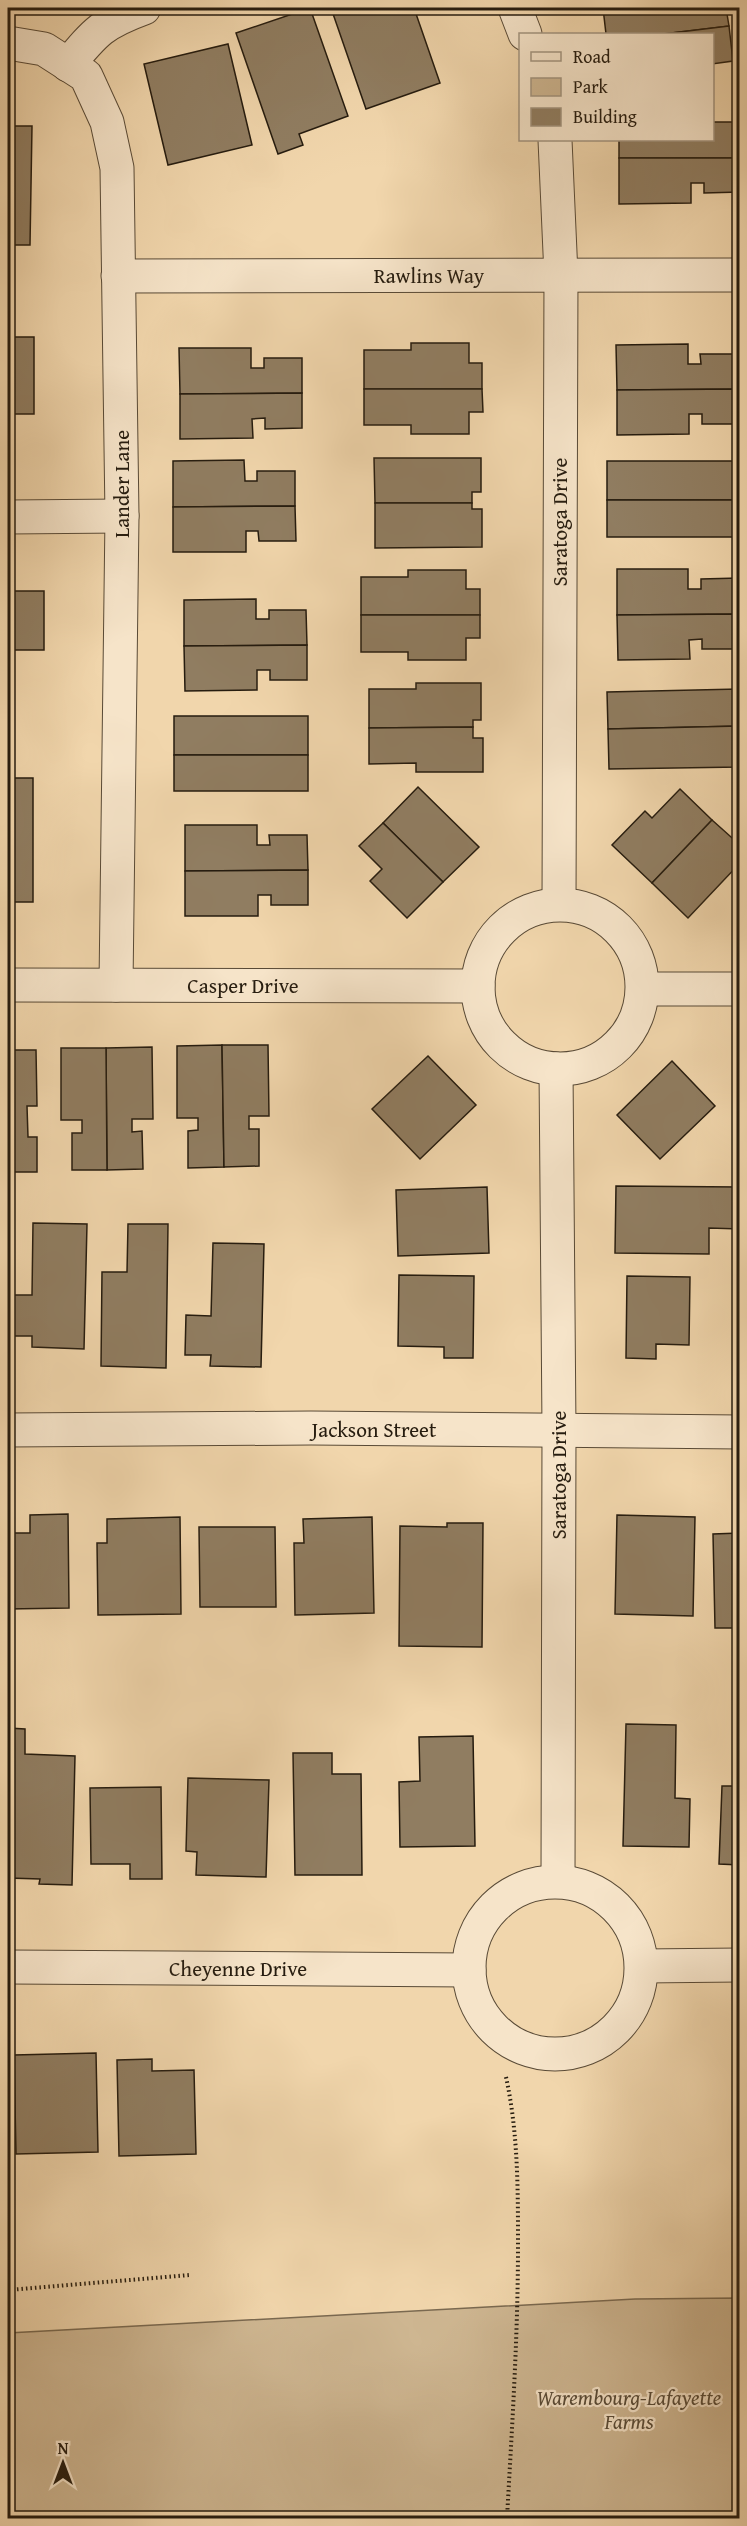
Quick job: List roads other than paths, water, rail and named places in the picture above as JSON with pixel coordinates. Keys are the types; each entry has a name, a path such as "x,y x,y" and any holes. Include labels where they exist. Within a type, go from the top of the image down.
{"street":[{"path":"68,64 96,31 117,18 144,8"},
{"path":"515,8 525,33"},
{"name":"Lander Lane","path":"8,43 44,49 86,76 107,122 117,168 122,516 116,985"},
{"name":"Saratoga Drive","path":"555,141 561,275 559,904"},
{"name":"Rawlins Way","path":"118,276 740,275"},
{"path":"8,517 122,516"},
{"path":"559,904 589,909 612,922 629,941 640,964 643,989 639,1011 630,1031 616,1047 598,1060 578,1067 556,1069 531,1064 510,1052 492,1034 482,1011 478,986 482,960 495,936 514,918 538,907 559,904"},
{"name":"Casper Drive","path":"8,985 478,986"},
{"path":"643,989 740,989"},
{"name":"Saratoga Drive","path":"556,1069 559,1429 558,1881"},
{"name":"Jackson Street","path":"8,1430 559,1429 740,1432"},
{"path":"558,1881 586,1887 608,1900 630,1925 637,1941 642,1966 639,1990 629,2013 614,2032 593,2046 570,2053 545,2054 521,2047 500,2034 489,2022 472,1994 468,1970 471,1946 481,1924 495,1905 515,1892 537,1883 558,1881"},
{"path":"642,1966 740,1965"},
{"name":"Cheyenne Drive","path":"8,1967 468,1970"}],"park label":[{"name":"Warembourg-Lafayette Farms","path":"629,2409"}]}
